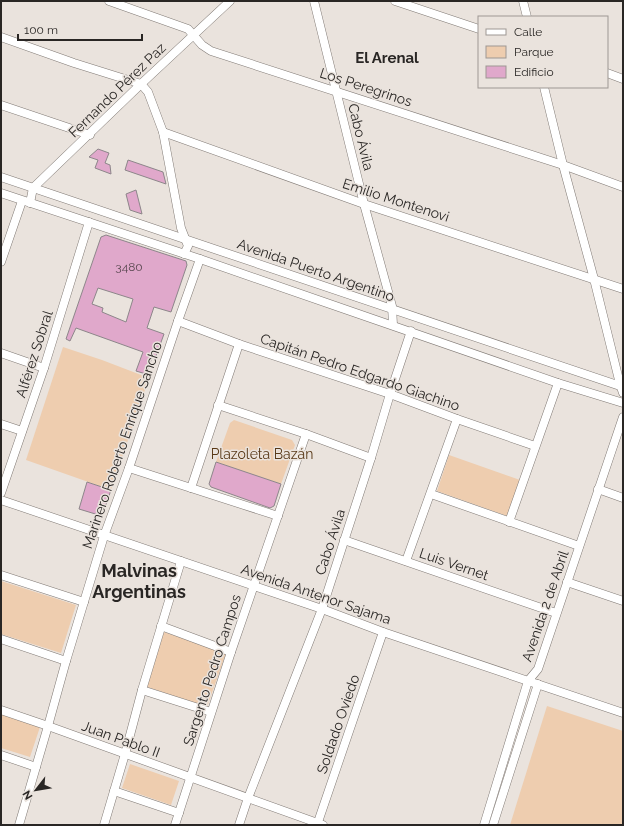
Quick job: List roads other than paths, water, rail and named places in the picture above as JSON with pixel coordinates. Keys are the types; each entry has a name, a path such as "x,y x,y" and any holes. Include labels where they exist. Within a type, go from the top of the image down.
{"street":[{"name":"Los Peregrinos","path":"109,1 188,29 202,45 211,51 563,165 623,187"},
{"name":"Fernando Pérez Paz","path":"33,188 230,1"},
{"name":"Cabo Ávila","path":"314,1 364,204 392,309 393,325"},
{"path":"395,1 478,29"},
{"path":"523,1 527,16"},
{"path":"1,37 141,84 148,92 163,132 181,228 188,246 184,254"},
{"path":"608,73 623,79"},
{"path":"544,88 622,389"},
{"path":"1,104 90,134"},
{"name":"Emilio Montenovi","path":"163,132 364,204 623,289"},
{"name":"Avenida Puerto Argentino","path":"1,177 392,309 622,389"},
{"path":"30,203 33,188"},
{"name":"Avenida Puerto Argentino","path":"1,193 200,259 558,383 623,403"},
{"path":"1,262 22,201"},
{"name":"Alférez Sobral","path":"1,493 44,368 89,222"},
{"name":"Marinero Roberto Enrique Sancho","path":"20,825 66,661 104,536 129,468 200,259"},
{"name":"Capitán Pedro Edgardo Giachino","path":"178,321 239,344 390,394 535,446"},
{"name":"Cabo Ávila","path":"239,825 248,798 322,609 411,331"},
{"path":"190,488 239,344"},
{"path":"1,353 44,368"},
{"path":"509,522 558,383"},
{"path":"218,405 306,434 371,458"},
{"name":"Avenida 2 de Abril","path":"484,825 528,681 538,669 623,417"},
{"path":"406,562 457,419"},
{"path":"1,424 22,432"},
{"name":"Sargento Pedro Campos","path":"175,825 231,652 306,434"},
{"path":"129,468 278,516"},
{"path":"598,489 623,498"},
{"path":"431,494 579,546"},
{"name":"Avenida Antenor Sajama","path":"1,500 623,713"},
{"name":"Luis Vernet","path":"344,540 556,613"},
{"path":"104,825 180,561"},
{"path":"1,575 84,602"},
{"path":"567,582 623,601"},
{"path":"161,626 231,652"},
{"name":"Soldado Oviedo","path":"319,824 383,632"},
{"path":"1,639 66,661"},
{"name":"Avenida 2 de Abril","path":"493,825 538,684"},
{"path":"142,690 211,712"},
{"name":"Juan Pablo II","path":"1,710 319,824"},
{"path":"1,755 36,767"},
{"path":"114,791 179,813"}],"district":[{"name":"El Arenal","path":"387,58"},
{"name":"Malvinas Argentinas","path":"139,580"}],"park label":[{"name":"Plazoleta Bazán","path":"262,454"}]}
